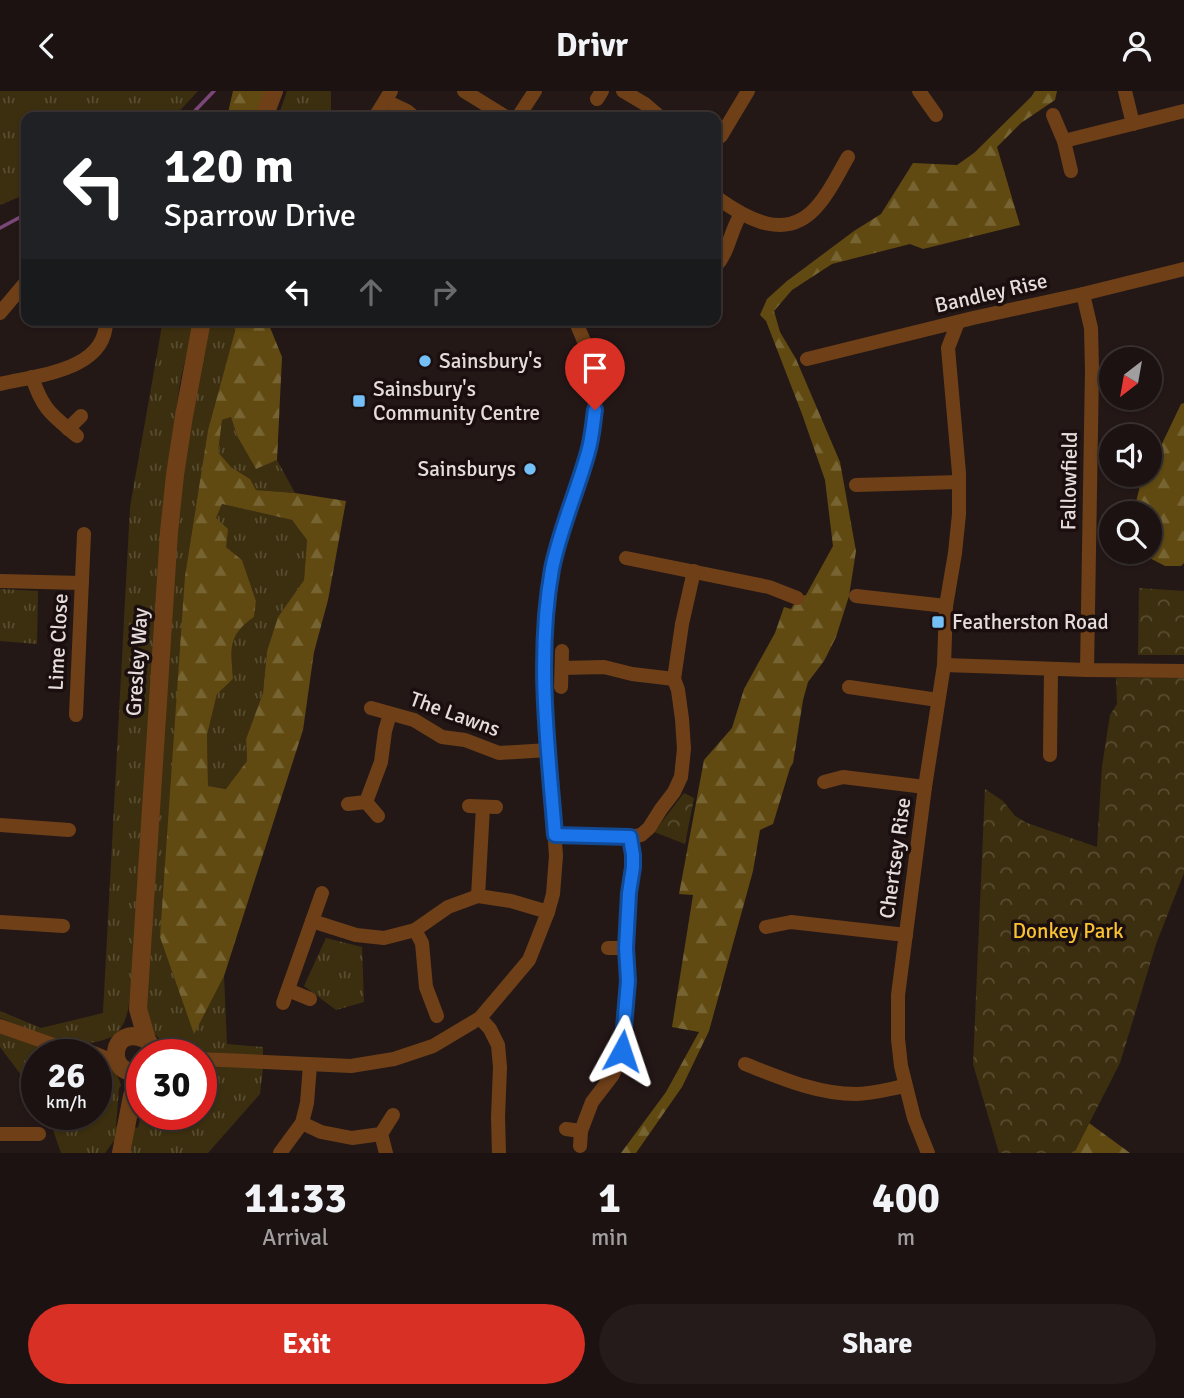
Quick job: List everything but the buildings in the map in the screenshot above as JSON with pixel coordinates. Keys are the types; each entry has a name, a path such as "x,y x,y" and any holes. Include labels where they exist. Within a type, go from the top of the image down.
{"street":[{"path":"266,112 274,91"},
{"path":"464,91 498,112"},
{"path":"521,112 535,91"},
{"path":"624,91 654,112"},
{"path":"723,139 748,91"},
{"path":"919,91 936,115"},
{"path":"1125,91 1133,124"},
{"path":"378,112 388,96 408,112"},
{"path":"1063,141 1184,111"},
{"path":"1054,115 1071,171"},
{"path":"721,200 741,214 764,224 791,223 807,216 816,208 843,176 849,156"},
{"path":"721,259 741,214"},
{"name":"Bandley Rise","path":"807,359 1184,269"},
{"path":"2,307 21,287"},
{"name":"Fallowfield","path":"1083,294 1091,328 1092,370 1087,670"},
{"name":"Chertsey Rise","path":"928,1153 914,1118 901,1066 898,995 944,665 946,606 956,553 959,482 948,348 958,322"},
{"path":"0,384 68,367 92,355 103,339 105,326"},
{"name":"Gresley Way","path":"148,1039 138,1009 169,532 184,416 201,326"},
{"path":"217,1060 351,1066 394,1059 433,1047 480,1018 529,960 548,912 555,877 555,835 543,666 545,620 552,569 588,452 595,410 594,377 589,353 578,326"},
{"path":"929,329 948,348"},
{"path":"32,377 44,406 72,432 81,416"},
{"path":"856,485 959,482"},
{"name":"Lime Close","path":"71,707 82,583 78,549 84,534"},
{"path":"626,558 769,587 797,598"},
{"path":"555,835 641,835 674,792 681,777 684,749 678,690 674,679 682,624 694,571"},
{"name":"Lime Close","path":"0,580 82,583"},
{"path":"856,597 946,606"},
{"path":"561,687 562,651"},
{"path":"944,665 1184,671"},
{"path":"562,668 604,667 632,674 674,679"},
{"path":"1050,755 1051,669"},
{"path":"849,687 938,699"},
{"name":"The Lawns","path":"371,708 414,720 442,737 465,740 499,753 549,750"},
{"name":"The Lawns","path":"366,802 379,773 390,714"},
{"name":"Chertsey Rise","path":"824,782 843,777 925,787"},
{"path":"348,804 366,802 378,815"},
{"path":"478,896 483,807"},
{"path":"0,825 54,824 69,830"},
{"path":"580,1146 581,1131 592,1102 612,1076 622,1051 628,981 626,948 629,893 633,867 630,837"},
{"path":"310,999 286,996 322,893"},
{"path":"312,921 356,935 384,938 415,930 448,907 478,896 511,901 548,912"},
{"path":"0,922 47,931 63,926"},
{"name":"Chertsey Rise","path":"765,927 791,922 906,935"},
{"path":"415,930 422,943 426,987 437,1016"},
{"path":"608,948 626,948"},
{"name":"Gresley Way","path":"126,1065 116,1056 116,1050 138,1009"},
{"path":"480,1018 490,1029 498,1045 499,1153"},
{"path":"0,1027 34,1039"},
{"path":"112,1042 134,1035 139,1039"},
{"path":"744,1064 827,1092 858,1094 905,1086"},
{"path":"280,1153 302,1123 307,1103 310,1065"},
{"path":"386,1153 381,1134 393,1115"},
{"path":"302,1123 321,1132 352,1137 381,1134"},
{"name":"Gresley Way","path":"121,1153 126,1127"},
{"path":"566,1129 581,1131"},
{"path":"0,1134 39,1134"}],"green space":[{"path":"0,91 198,91 179,112 21,112 21,196 0,205"},
{"path":"233,91 268,91 259,112 228,112"},
{"path":"287,91 331,91 331,112 280,112"},
{"path":"1035,91 1057,91 1055,100 1021,123 997,147 1020,225 923,249 910,244 832,264 792,290 774,311 780,332 796,359 840,462 856,551 849,596 836,637 824,661 808,682 793,763 773,824 760,830 753,871 709,1031 682,1087 636,1153 621,1153 666,1092 699,1032 672,1027 693,895 679,894 704,760 732,728 744,689 775,633 784,607 791,609 798,597 806,595 833,546 825,480 766,321 760,315 767,299 787,281 881,214 913,163 957,165 974,153"},
{"path":"162,326 194,326 180,382 166,488 127,1014 120,1029 107,1039 53,1039 0,1018 0,1011 41,1028 103,1013 130,507"},
{"path":"208,326 236,326 208,430 185,576 193,1033 224,976 227,1044 263,1047 263,1056 217,1053 217,1039 160,1039 152,1032 144,1003 182,469"},
{"path":"236,326 269,326 282,357 277,460 256,469 237,436 231,417 222,420 218,452 231,467 250,479 256,490 346,501 328,600 314,652 303,730 224,976 194,1034 160,937 185,576 208,430","holes":["222,504 292,520 307,540 304,580 278,617 267,651 263,693 246,739 247,761 226,789 208,786 207,735 217,694 233,679 235,637 254,617 256,601 242,560 226,547 228,529 216,518"]},
{"path":"1184,403 1184,563 1181,566 1165,566 1161,564 1162,501 1136,501 1140,487 1162,487 1162,444 1181,404"},
{"path":"231,417 237,436 256,469 277,460 295,493 256,490 250,479 231,467 218,452 222,420"},
{"path":"222,504 292,520 307,540 304,580 278,617 267,651 263,693 246,739 247,761 227,789 208,786 207,735 217,694 233,679 232,651 235,637 254,617 256,601 242,560 226,547 215,518"},
{"path":"1139,588 1184,591 1184,655 1138,655"},
{"path":"0,589 38,591 37,644 0,641"},
{"name":"Donkey Park","path":"1116,678 1184,678 1184,873 1156,944 1120,1063 1074,1153 999,1153 973,1064 985,789 1003,801 1015,816 1027,823 1097,847 1102,766 1110,715 1117,704"},
{"path":"684,793 694,798 685,844 654,832"},
{"path":"326,938 362,947 364,1002 336,1010 304,986"},
{"path":"0,1032 21,1040 21,1075 0,1047"},
{"path":"217,1066 263,1068 260,1094 208,1153 130,1153 134,1130 217,1130"},
{"path":"112,1069 121,1086 116,1126 120,1127 116,1138 105,1153 61,1153 53,1130 112,1130"},
{"path":"1089,1123 1130,1153 1074,1153"}],"waterway":[{"path":"194,112 214,91"},
{"path":"0,228 21,217"}],"place":[{"name":"Sainsbury's","path":"425,361"},
{"name":"Sainsbury's Community Centre","path":"359,401"},
{"name":"Sainsburys","path":"530,469"},
{"name":"Featherston Road","path":"938,622"}],"route":[{"path":"595,410 588,452 560,535 552,569 545,620 543,666 555,835 630,837 633,867 629,893 626,948 628,981 622,1051"}]}
